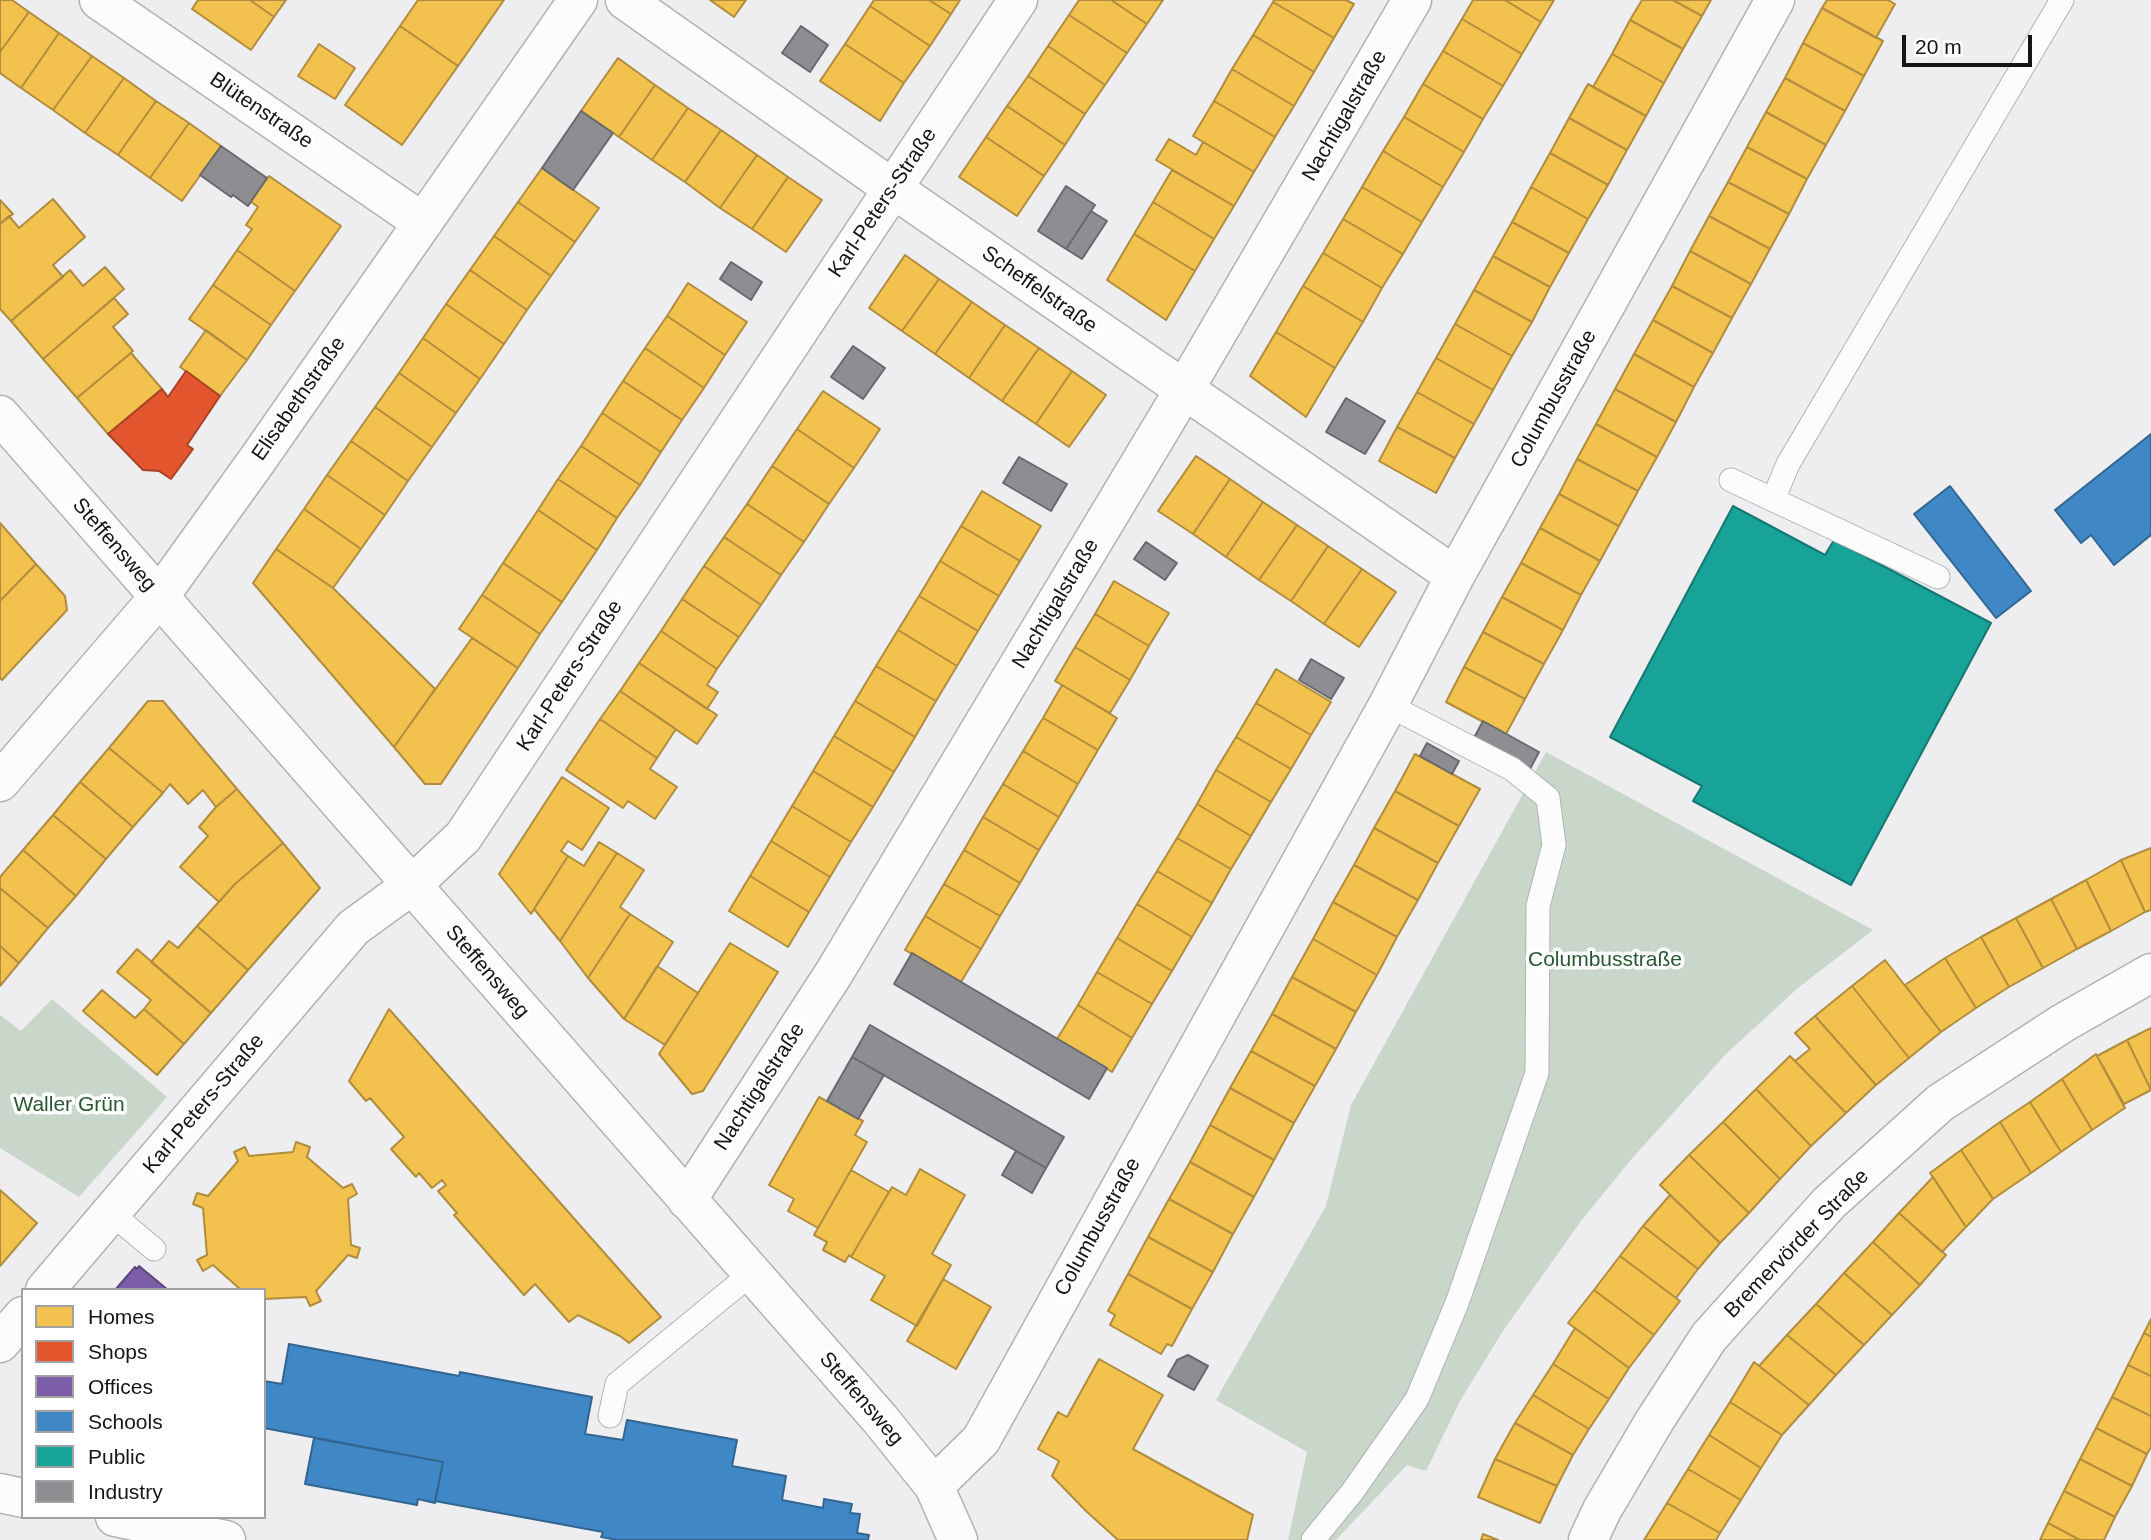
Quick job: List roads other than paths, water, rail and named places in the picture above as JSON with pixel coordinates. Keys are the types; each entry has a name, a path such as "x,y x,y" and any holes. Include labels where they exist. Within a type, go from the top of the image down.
{"street":[{"name":"Elisabethstraße","path":"0,782 159,597 578,0"},
{"name":"Scheffelstraße","path":"625,0 892,188 1455,576"},
{"name":"Karl-Peters-Straße","path":"48,1288 353,928 412,885 463,837 1018,0"},
{"name":"Nachtigalstraße","path":"687,1200 834,973 1184,390 1412,0"},
{"name":"Columbusstraße","path":"934,1486 981,1440 1388,705 1455,576 1775,0"},
{"name":"Blütenstraße","path":"118,5 422,222"},
{"name":"Steffensweg","path":"0,415 880,1419 934,1486 958,1540"},
{"name":"Bremervörder Straße","path":"1588,1540 1602,1510 1655,1420 1709,1337 1829,1203 1940,1103 2063,1023 2151,974"},
{"path":"0,1343 21,1318"},
{"path":"0,1493 21,1498"},
{"path":"124,1519 217,1539"}],"lane":[{"path":"1773,500 1788,464 2062,0"},
{"path":"1731,480 1938,577"},
{"path":"1313,1540 1353,1491 1417,1399 1457,1303 1537,1073 1538,906 1555,845 1548,798 1512,769 1388,705"},
{"path":"111,1213 154,1249"},
{"path":"610,1416 618,1384 752,1273"}],"park label":[{"name":"Waller Grün","path":"69,1105"}]}
